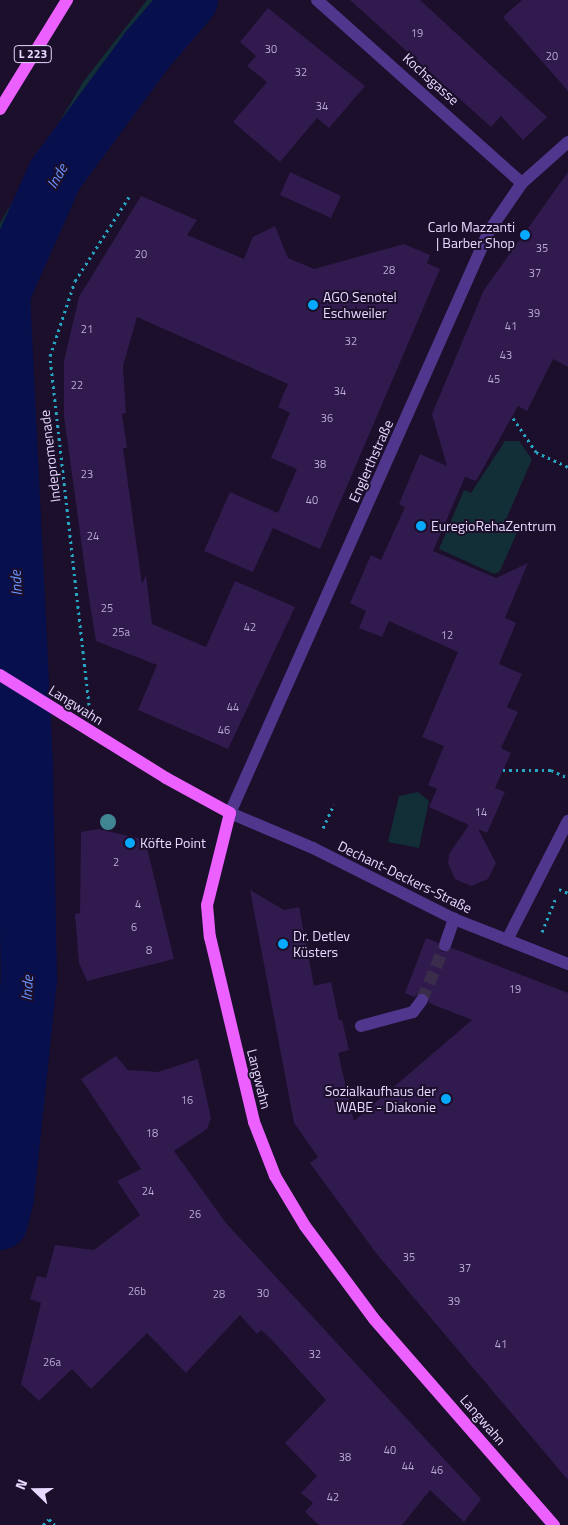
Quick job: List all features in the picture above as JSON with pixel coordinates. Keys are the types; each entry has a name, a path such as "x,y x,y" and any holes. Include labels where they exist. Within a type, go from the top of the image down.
{"main road":[{"name":"L 223","path":"0,109 66,0"},
{"name":"Langwahn","path":"0,675 89,731 230,813 207,906 210,937 254,1122 275,1176 305,1226 374,1319 554,1525"}],"street":[{"name":"Kochsgasse","path":"317,0 413,82 522,183"},
{"name":"Englerthstraße","path":"230,813 489,230 522,183 568,142"},
{"name":"Dechant-Deckers-Straße","path":"230,813 313,848 454,919 568,964"},
{"path":"507,940 568,821"},
{"path":"445,945 454,919"},
{"path":"361,1026 413,1012 422,1000"}],"path":[{"name":"Indepromenade","path":"89,731 89,682 50,356 75,281 129,197"},
{"path":"513,418 536,452 568,467"},
{"path":"503,770 551,770 568,778"},
{"path":"534,951 562,883"},
{"path":"559,889 568,893"},
{"path":"43,1525 49,1519 55,1525"}],"shaded area":[{"path":"147,0 177,0 57,160 0,279 0,223 83,82"},
{"path":"505,441 519,441 532,459 505,522 519,528 500,571 494,574 439,549 464,490 471,493"},
{"path":"418,792 429,801 419,848 388,842 399,796"}],"building":[{"path":"350,0 420,0 547,117 523,140 501,116 491,127"},
{"path":"522,0 568,0 568,91 503,17"},
{"path":"268,8 365,86 329,128 317,118 280,162 233,122 267,82 247,66 256,56 240,42"},
{"path":"290,172 341,196 331,218 280,195"},
{"path":"568,172 568,367 553,359 527,411 518,406 476,481 465,477 433,551 496,578 528,563 505,618 516,623 499,664 522,674 507,707 518,712 501,748 511,753 495,788 505,792 487,833 478,829 496,863 488,879 471,886 455,879 448,863 449,854 469,825 429,807 437,789 428,785 444,746 422,737 458,652 389,621 382,637 359,628 366,611 350,603 371,555 381,560 405,507 399,504 420,454 447,466 432,414 484,290"},
{"path":"141,196 197,220 187,235 244,259 253,237 275,226 288,258 314,269 404,244 430,255 427,263 440,269 320,549 273,528 253,572 204,551 230,492 278,513 297,469 271,458 290,413 278,407 288,384 137,317 123,366 126,413 122,414 127,448 123,448 142,584 146,575 152,624 206,647 235,581 295,607 228,749 138,710 157,665 96,641 89,598 64,416 64,361 79,297"},
{"path":"98,829 138,838 146,844 174,959 87,981 79,963 75,914 80,913 81,832"},
{"path":"250,890 284,910 299,907 314,986 331,982 339,1020 342,1020 349,1050 338,1053 354,1121 472,1020 429,1003 429,996 423,992 414,997 405,993 426,938 437,942 442,952 452,948 568,993 568,1480 376,1253 310,1163 318,1157 294,1123"},
{"path":"116,1056 128,1070 158,1072 198,1059 211,1118 207,1129 174,1151 226,1223 481,1499 464,1522 430,1490 402,1525 319,1525 305,1512 313,1503 301,1493 317,1476 285,1443 326,1400 271,1339 261,1330 257,1334 240,1315 186,1373 147,1333 91,1389 72,1369 39,1401 21,1384 41,1303 30,1299 37,1276 46,1278 55,1245 94,1250 140,1215 117,1181 141,1169 81,1079"}],"waterway":[{"name":"Inde","path":"0,1222 6,1198 29,979 25,764 2,294 55,175 147,50 190,0"}],"tunnel":[{"path":"422,1000 445,945"}],"place":[{"name":"Carlo Mazzanti | Barber Shop","path":"525,235"},
{"name":"AGO Senotel Eschweiler","path":"313,305"},
{"name":"EuregioRehaZentrum","path":"421,526"},
{"name":"Köfte Point","path":"130,843"},
{"name":"Dr. Detlev Küsters","path":"283,944"},
{"name":"Sozialkaufhaus der WABE - Diakonie","path":"446,1099"}]}
